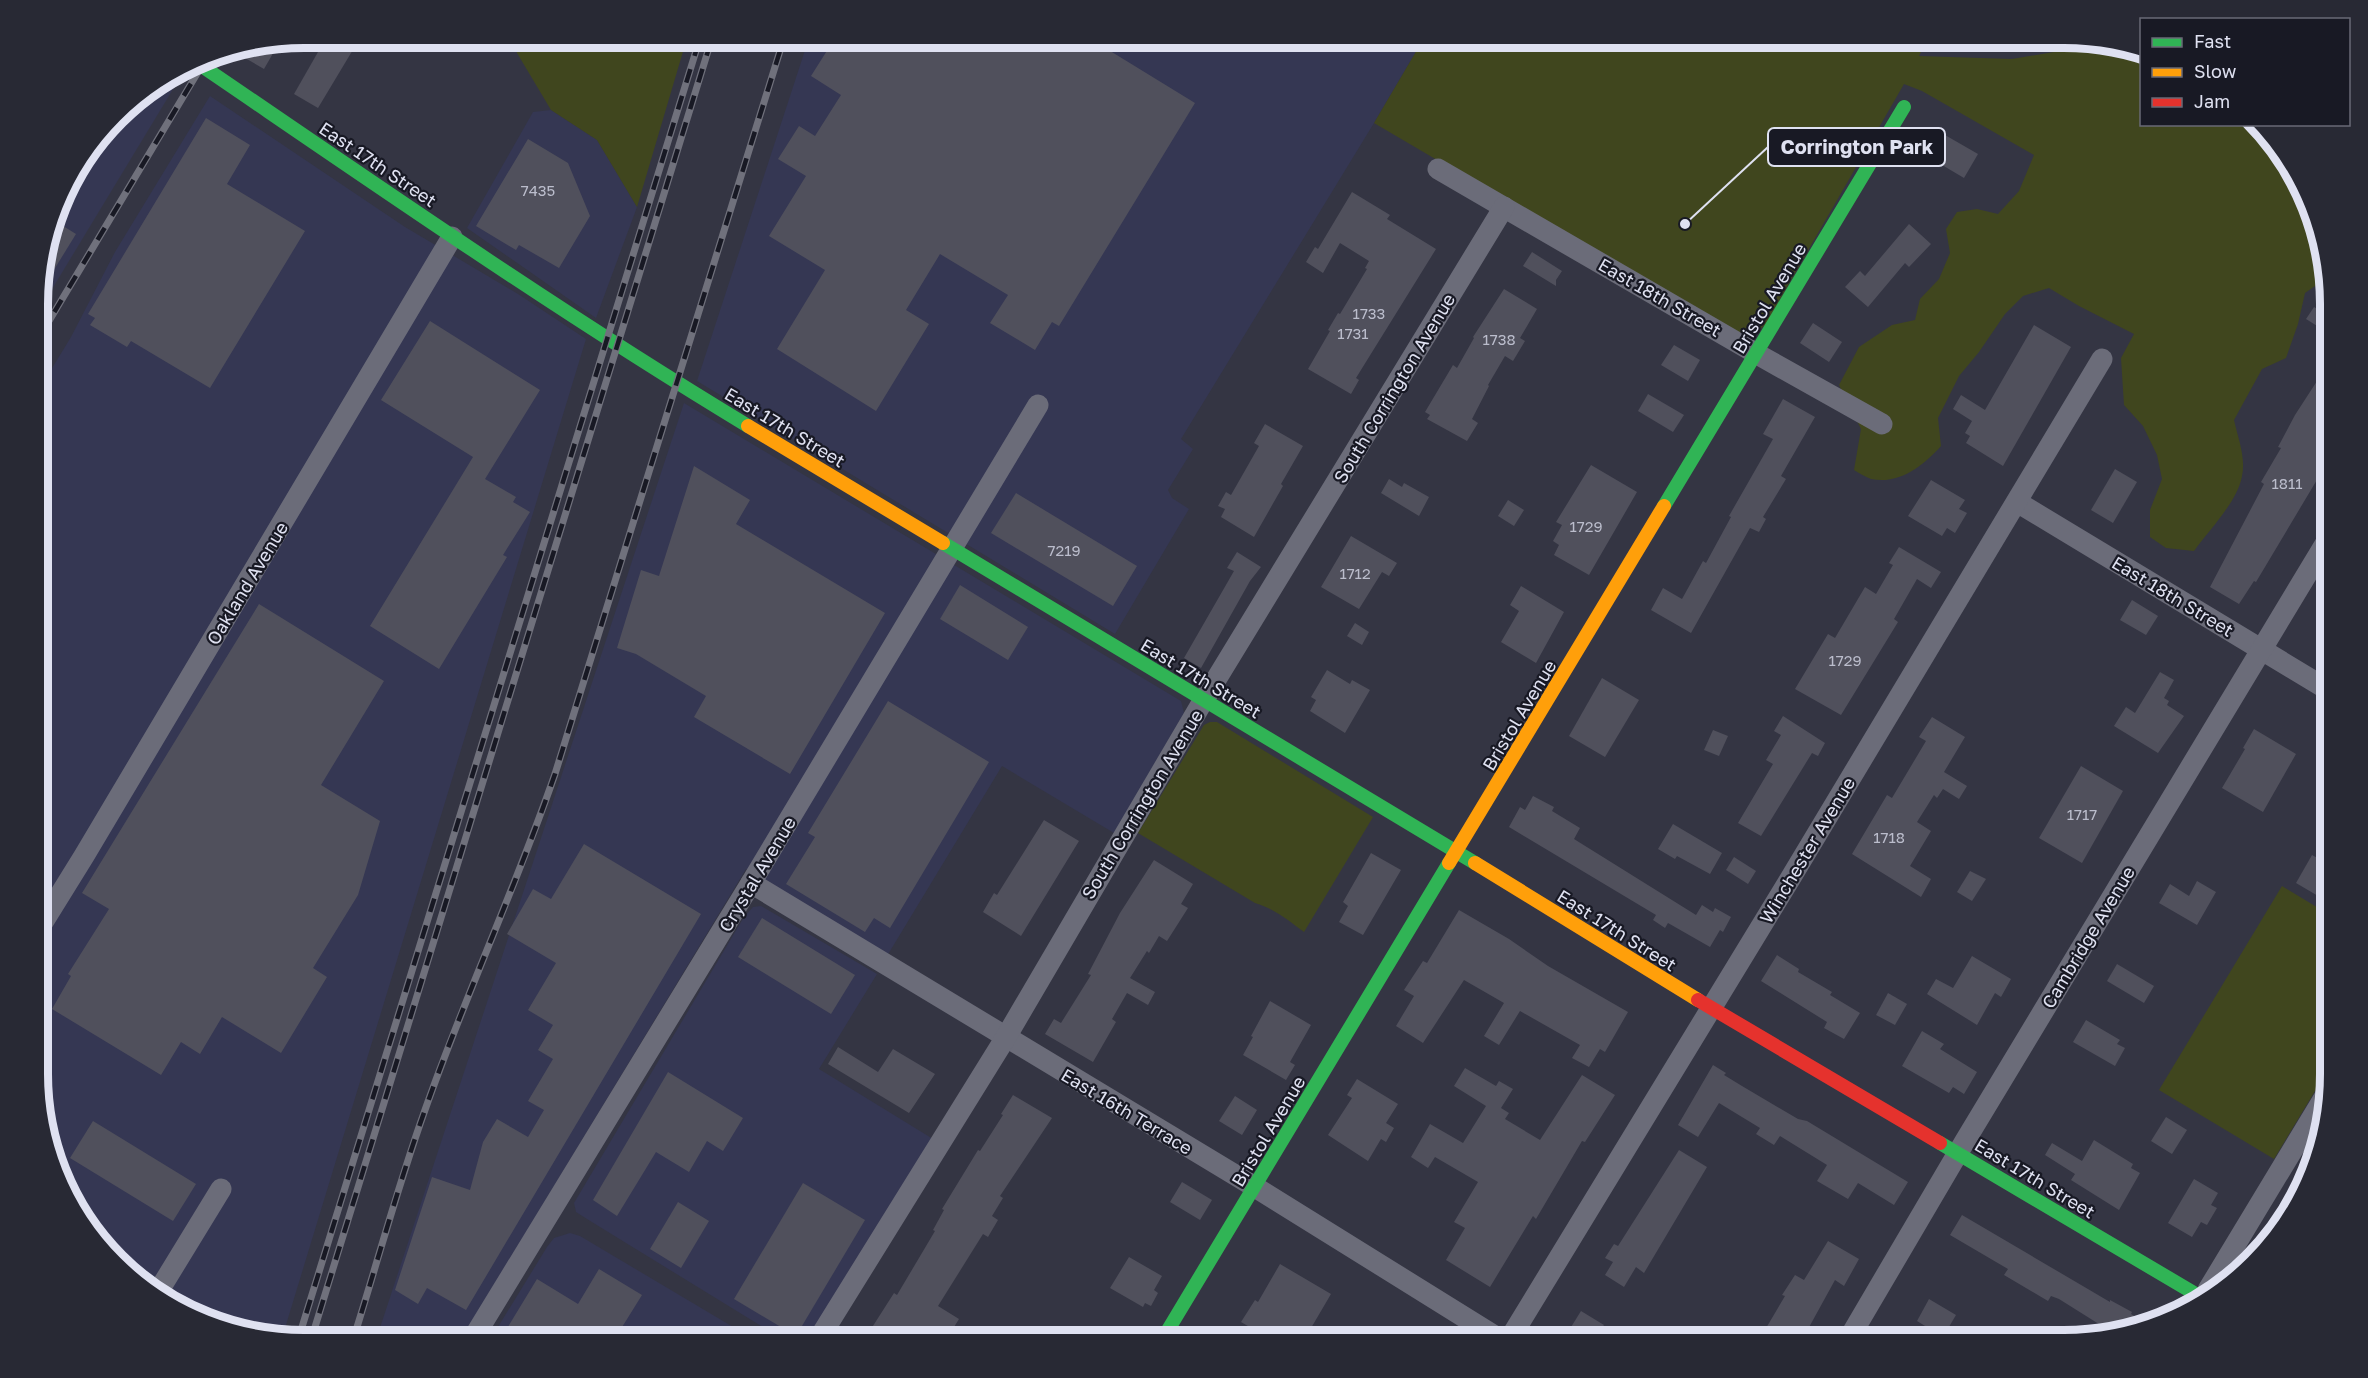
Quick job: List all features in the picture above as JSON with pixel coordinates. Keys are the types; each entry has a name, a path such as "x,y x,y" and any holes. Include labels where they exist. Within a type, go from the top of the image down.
{"street":[{"name":"East 17th Street","path":"205,68 452,237 677,383 1457,852 1710,1008 2197,1293"},
{"name":"Bristol Avenue","path":"1168,1330 1904,107"},
{"name":"East 18th Street","path":"1438,168 1882,424"},
{"name":"South Corrington Avenue","path":"824,1330 1006,1037 1203,701 1504,207"},
{"name":"Oakland Avenue","path":"48,914 452,237"},
{"name":"Winchester Avenue","path":"1515,1330 2102,359"},
{"name":"Crystal Avenue","path":"478,1330 751,883 1038,405"},
{"name":"East 18th Street","path":"2017,502 2320,685"},
{"name":"Cambridge Avenue","path":"1854,1330 2320,553"},
{"name":"East 16th Terrace","path":"751,883 1255,1187 1485,1330"},
{"path":"2213,1282 2318,1108"},
{"path":"161,1287 221,1189"}],"shaded area":[{"path":"806,48 1418,48 1181,439 1193,449 1168,490 1172,498 1189,509 1115,634 697,381"},
{"path":"178,81 49,295 50,271 57,238 74,191 82,176 101,148 123,123 148,101"},
{"path":"210,96 405,227 518,294 586,339 285,1329 238,1321 191,1304 148,1277 123,1255 101,1230 74,1187 57,1140 50,1107 48,1074 48,375 71,337 115,252"},
{"path":"551,110 597,140 637,207 596,318 467,228 533,112"},
{"path":"684,403 1181,701 1184,713 1114,833 1002,766 887,956 746,869 467,1330 379,1330"},
{"path":"761,906 877,974 819,1069 933,1139 814,1330 768,1330 576,1212 574,1203 744,917 753,907"},
{"path":"570,1233 580,1236 738,1330 496,1330 554,1238"}],"green space":[{"path":"516,48 684,48 637,207 597,140 551,110 517,53"},
{"path":"1418,48 1923,48 1919,56 2012,59 2074,49 2097,50 2140,60 2140,126 2248,126 2277,162 2294,191 2311,238 2319,283 2305,293 2298,324 2286,358 2262,369 2234,420 2243,462 2242,476 2235,495 2194,551 2166,548 2150,537 2150,510 2162,479 2157,455 2143,426 2124,405 2121,358 2134,334 2049,288 2023,296 2005,314 1959,376 1938,418 1941,446 1927,460 1910,472 1892,479 1871,479 1854,470 1861,429 1839,385 1859,347 1892,325 1915,320 1920,299 1939,279 1950,253 1946,229 1957,212 1977,209 1998,214 2019,191 2034,155 1922,91 1904,84 1765,325 1750,337 1738,337 1374,123"},
{"path":"1217,722 1373,817 1304,932 1287,919 1255,903 1138,833 1204,725"},
{"path":"2282,886 2320,909 2319,1084 2274,1159 2159,1090"}],"building":[{"path":"320,48 354,48 318,108 294,94"},
{"path":"829,48 1105,48 1195,103 1059,326 1052,322 1035,350 990,323 1008,295 940,254 906,310 929,324 876,411 777,349 825,270 769,236 806,176 778,159 799,126 815,136 841,95 811,76"},
{"path":"275,50 264,69 245,58 247,55"},
{"path":"206,118 250,145 227,184 305,231 210,388 131,341 127,347 90,325 95,318 88,314"},
{"path":"1945,135 1978,154 1964,178 1932,159"},
{"path":"528,139 568,163 590,216 559,268 519,245 516,250 476,226"},
{"path":"1352,192 1390,215 1387,219 1436,249 1356,378 1359,380 1351,394 1308,369 1338,313 1340,314 1367,269 1365,268 1369,261 1340,243 1323,273 1306,262 1315,247 1318,249"},
{"path":"1909,224 1931,244 1909,267 1905,263 1868,307 1845,287 1860,271 1865,276"},
{"path":"61,225 76,234 52,273 50,272 53,254"},
{"path":"1532,252 1562,271 1556,280 1556,286 1523,266"},
{"path":"1504,289 1537,309 1520,338 1525,341 1513,361 1505,356 1488,385 1472,419 1478,423 1467,441 1427,419 1430,415 1425,412 1453,365 1457,368 1473,337"},
{"path":"2314,307 2320,310 2320,328 2306,319"},
{"path":"430,321 540,390 485,479 516,497 513,502 530,512 503,555 507,557 439,669 370,626 473,457 381,400"},
{"path":"1813,323 1842,342 1829,362 1800,343"},
{"path":"2034,325 2071,347 2003,466 1966,443 1970,436 1965,433 1972,421 1953,409 1961,395 1985,410"},
{"path":"1674,345 1700,360 1688,381 1661,365"},
{"path":"2320,376 2320,475 2256,582 2254,581 2239,604 2210,587 2264,484 2261,482 2281,448 2278,447"},
{"path":"1648,394 1684,415 1673,432 1638,411"},
{"path":"1783,399 1815,417 1781,476 1786,479 1763,517 1766,519 1759,532 1750,528 1691,633 1651,610 1663,588 1682,599 1703,561 1706,563 1731,517 1729,516 1773,439 1763,434"},
{"path":"1265,424 1303,446 1254,537 1221,517 1225,509 1218,506 1226,492 1231,495 1259,446 1254,443"},
{"path":"1591,465 1637,492 1589,575 1554,555 1559,545 1553,541 1562,525 1556,522"},
{"path":"694,466 750,500 736,524 885,613 790,774 694,717 706,696 636,654 617,648 641,570 659,576"},
{"path":"2115,469 2137,482 2113,523 2091,510"},
{"path":"1389,479 1402,487 1404,483 1429,497 1419,516 1381,493"},
{"path":"1931,480 1965,500 1959,509 1967,513 1955,533 1947,528 1942,536 1908,516"},
{"path":"1016,493 1137,566 1113,606 991,533"},
{"path":"1508,500 1524,510 1514,526 1498,516"},
{"path":"1351,536 1397,563 1389,576 1382,572 1359,609 1321,587"},
{"path":"1899,547 1941,572 1931,588 1917,579 1894,619 1898,622 1841,715 1795,689 1828,634 1835,638 1865,587 1876,594 1893,565 1889,563"},
{"path":"1237,552 1261,567 1250,581 1201,668 1184,658 1234,571 1227,568"},
{"path":"960,585 1028,627 1008,660 940,619"},
{"path":"1521,586 1564,612 1536,663 1501,642 1519,611 1510,605"},
{"path":"2132,600 2158,616 2146,635 2120,620"},
{"path":"259,604 384,681 321,785 380,821 358,895 313,968 327,977 281,1053 222,1017 200,1054 181,1042 161,1075 52,1009 71,976 68,974 109,909 82,893"},
{"path":"1355,623 1369,632 1362,645 1347,636"},
{"path":"1327,670 1350,684 1352,680 1370,690 1345,733 1310,711 1316,700 1311,697"},
{"path":"2160,672 2174,680 2164,698 2169,701 2167,705 2184,716 2158,753 2114,726 2126,707 2135,713"},
{"path":"1602,678 1639,700 1605,757 1569,736"},
{"path":"888,701 989,762 890,928 874,918 865,932 786,884 815,837 808,833"},
{"path":"1783,716 1825,743 1818,756 1812,753 1761,836 1738,823 1773,764 1766,760 1781,735 1774,731"},
{"path":"1932,717 1965,737 1944,772 1967,786 1959,799 1943,789 1937,798 1934,795 1917,822 1931,831 1910,866 1931,879 1921,897 1852,854 1887,795 1892,798 1926,741 1919,737"},
{"path":"2254,729 2296,754 2263,812 2222,788"},
{"path":"1713,730 1728,736 1719,756 1704,750"},
{"path":"2081,766 2123,791 2082,863 2039,838"},
{"path":"1533,796 1554,807 1552,811 1580,828 1574,839 1696,915 1702,905 1713,912 1715,908 1731,917 1723,932 1720,930 1710,947 1668,923 1665,928 1653,920 1656,915 1509,827 1520,807 1525,810"},
{"path":"1044,820 1079,841 1021,936 983,912 994,893 997,895"},
{"path":"1673,824 1722,853 1710,874 1677,856 1675,859 1658,849"},
{"path":"584,844 701,914 466,1310 427,1288 418,1304 395,1290 432,1177 470,1190 483,1142 497,1119 528,1137 544,1110 528,1101 553,1059 538,1050 553,1025 528,1010 556,963 507,934 533,889 551,899"},
{"path":"1371,853 1401,870 1363,935 1339,922 1348,906 1343,902"},
{"path":"2312,855 2320,859 2320,897 2296,883"},
{"path":"1734,857 1756,871 1748,884 1726,870"},
{"path":"1154,860 1193,884 1181,904 1188,908 1167,941 1159,936 1130,978 1155,992 1148,1005 1127,993 1112,1019 1116,1022 1093,1062 1045,1034 1054,1019 1061,1023 1091,975 1088,974 1120,913"},
{"path":"1970,871 1986,879 1972,901 1957,892"},
{"path":"2197,881 2216,892 2197,925 2159,903 2170,884 2189,896"},
{"path":"1459,910 1509,939 1548,966 1628,1012 1605,1052 1600,1049 1589,1067 1572,1058 1580,1045 1520,1011 1499,1045 1484,1036 1504,1003 1464,980 1423,1043 1396,1026 1414,996 1404,990 1423,961 1427,963"},
{"path":"762,918 855,975 831,1014 738,957"},
{"path":"1777,955 1799,969 1798,972 1832,992 1830,995 1860,1013 1844,1039 1824,1028 1827,1022 1761,981"},
{"path":"1972,956 2011,979 2001,997 1995,993 1977,1025 1927,994 1936,979 1953,988"},
{"path":"2117,964 2154,986 2144,1003 2107,981"},
{"path":"1888,993 1907,1004 1895,1025 1876,1015"},
{"path":"1270,1001 1311,1025 1290,1062 1295,1065 1286,1080 1243,1055"},
{"path":"2086,1020 2120,1040 2117,1044 2125,1048 2115,1066 2073,1042"},
{"path":"1922,1031 1944,1044 1940,1049 1977,1072 1964,1094 1953,1087 1949,1093 1902,1066"},
{"path":"838,1047 878,1072 893,1049 935,1074 909,1113 828,1064"},
{"path":"1713,1065 1742,1086 1798,1119 1807,1121 1908,1182 1894,1205 1858,1183 1848,1199 1817,1181 1827,1165 1780,1136 1774,1145 1756,1134 1760,1128 1719,1103 1698,1137 1678,1125"},
{"path":"1465,1068 1496,1086 1499,1081 1513,1089 1501,1108 1509,1113 1505,1119 1540,1140 1582,1075 1615,1095 1585,1142 1582,1141 1536,1219 1533,1216 1490,1287 1446,1260 1465,1228 1454,1222 1478,1182 1435,1157 1428,1168 1411,1157 1430,1124 1463,1143 1486,1106 1454,1086"},
{"path":"668,1072 743,1118 723,1151 707,1141 689,1172 656,1152 617,1216 593,1200"},
{"path":"1357,1079 1398,1104 1386,1123 1394,1128 1386,1142 1381,1139 1368,1161 1328,1135 1352,1098 1347,1095"},
{"path":"1013,1095 1052,1118 1000,1196 1003,1198 992,1216 998,1220 988,1237 983,1234 938,1306 959,1319 952,1330 870,1330 894,1293 897,1295 935,1231 933,1230 944,1210 942,1209 978,1150 980,1151 1003,1115 1001,1114"},
{"path":"1235,1096 1257,1110 1242,1135 1219,1121"},
{"path":"2166,1117 2187,1130 2172,1154 2151,1141"},
{"path":"93,1121 196,1184 173,1221 70,1158"},
{"path":"2094,1140 2133,1164 2131,1168 2140,1173 2119,1210 2071,1180 2075,1174 2045,1155 2052,1143 2082,1161"},
{"path":"1679,1150 1707,1167 1644,1273 1636,1267 1624,1287 1605,1275 1613,1262 1605,1258 1614,1244 1618,1246"},
{"path":"2194,1179 2218,1193 2211,1205 2217,1208 2207,1225 2201,1222 2192,1237 2168,1223"},
{"path":"1182,1182 1212,1200 1200,1220 1170,1202"},
{"path":"803,1183 865,1220 800,1330 786,1330 734,1299"},
{"path":"678,1202 709,1221 681,1268 650,1249"},
{"path":"1962,1215 2110,1302 2110,1300 2132,1312 2131,1314 2138,1318 2103,1327 2059,1299 2051,1296 2048,1301 2004,1275 2008,1269 1950,1235"},
{"path":"1828,1241 1859,1259 1844,1286 1835,1280 1808,1330 1765,1330 1785,1296 1782,1295 1795,1275 1804,1280"},
{"path":"1129,1257 1162,1276 1154,1290 1158,1293 1151,1306 1145,1303 1143,1307 1110,1288"},
{"path":"1280,1264 1331,1294 1310,1330 1255,1330 1241,1322 1255,1300 1258,1302"},
{"path":"599,1269 642,1295 620,1330 506,1330 537,1279 578,1304"},
{"path":"1929,1299 1956,1315 1947,1330 1932,1330 1917,1321"},
{"path":"1581,1311 1604,1325 1601,1330 1569,1330"}],"railway":[{"path":"301,1330 697,48"},
{"path":"314,1330 709,48"},
{"path":"356,1330 425,1110 555,774 781,48"},
{"path":"48,323 199,71"}],"traffic: fast":[{"path":"205,68 538,293 748,426"},
{"path":"1664,506 1904,107"},
{"path":"943,543 1475,863"},
{"path":"1168,1330 1449,863"},
{"path":"1940,1143 2195,1294"}],"traffic: slow":[{"path":"748,426 943,543"},
{"path":"1449,863 1664,506"},
{"path":"1475,863 1698,1000"}],"traffic: jam":[{"path":"1698,1000 1940,1143"}],"place":[{"name":"Corrington Park","path":"1685,224"}]}
